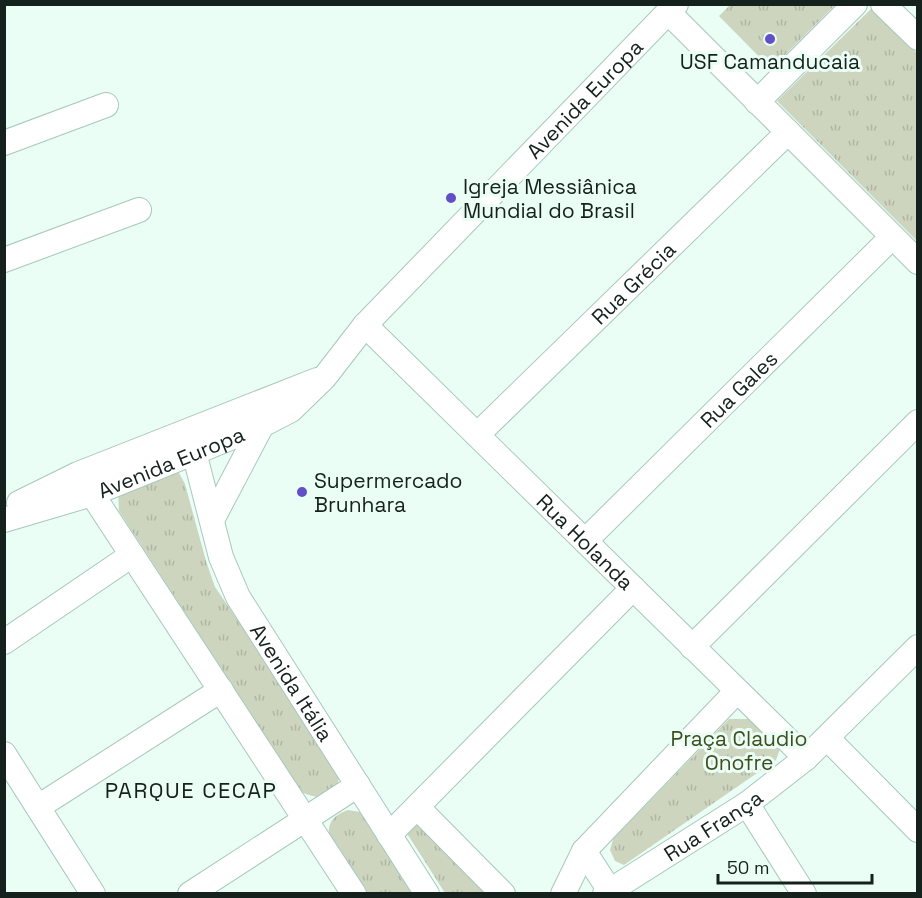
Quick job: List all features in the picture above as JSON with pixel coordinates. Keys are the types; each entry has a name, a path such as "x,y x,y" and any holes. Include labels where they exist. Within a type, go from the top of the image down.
{"street":[{"path":"757,102 855,4"},
{"path":"883,4 918,38"},
{"path":"672,8 757,102 918,262"},
{"name":"Avenida Europa","path":"4,520 92,494 262,425 291,410 324,378 365,325 672,8"},
{"path":"4,143 106,105"},
{"name":"Rua Grécia","path":"477,435 788,132"},
{"path":"4,260 139,210"},
{"name":"Rua Gales","path":"585,541 892,237"},
{"name":"Rua Holanda","path":"365,325 806,758"},
{"name":"Avenida Europa","path":"4,510 78,474 285,391 324,378"},
{"path":"692,646 918,422"},
{"path":"212,520 262,425"},
{"path":"175,437 188,443 194,452"},
{"name":"Avenida Itália","path":"194,452 221,556 238,597 427,894"},
{"path":"128,455 96,479 92,494 354,894"},
{"path":"4,642 132,555"},
{"path":"389,835 633,588"},
{"name":"Rua França","path":"609,893 747,804 806,758 918,647"},
{"path":"38,807 221,690"},
{"path":"562,894 584,851 737,691"},
{"path":"827,738 918,830"},
{"path":"4,754 93,894"},
{"path":"190,894 358,785"},
{"path":"747,804 804,894"},
{"path":"417,807 503,894"},
{"path":"584,851 609,893"}],"green space":[{"path":"730,5 835,5 771,69 719,16"},
{"path":"872,8 917,53 917,241 777,101"},
{"path":"167,470 179,473 185,484 215,587 336,764 339,778 336,791 331,794 319,797 301,792 119,511 118,492"},
{"name":"Praça Claudio Onofre","path":"729,719 750,719 780,749 776,760 624,865 615,861 610,850 613,839"},
{"path":"348,810 360,812 413,893 367,893 329,833 330,824 334,818"},
{"path":"423,820 492,893 445,893 406,832"}],"place":[{"name":"USF Camanducaia","path":"770,39"},
{"name":"Igreja Messiânica Mundial do Brasil","path":"451,198"},
{"name":"Supermercado Brunhara","path":"302,492"}],"district":[{"name":"PARQUE CECAP","path":"191,790"}]}
